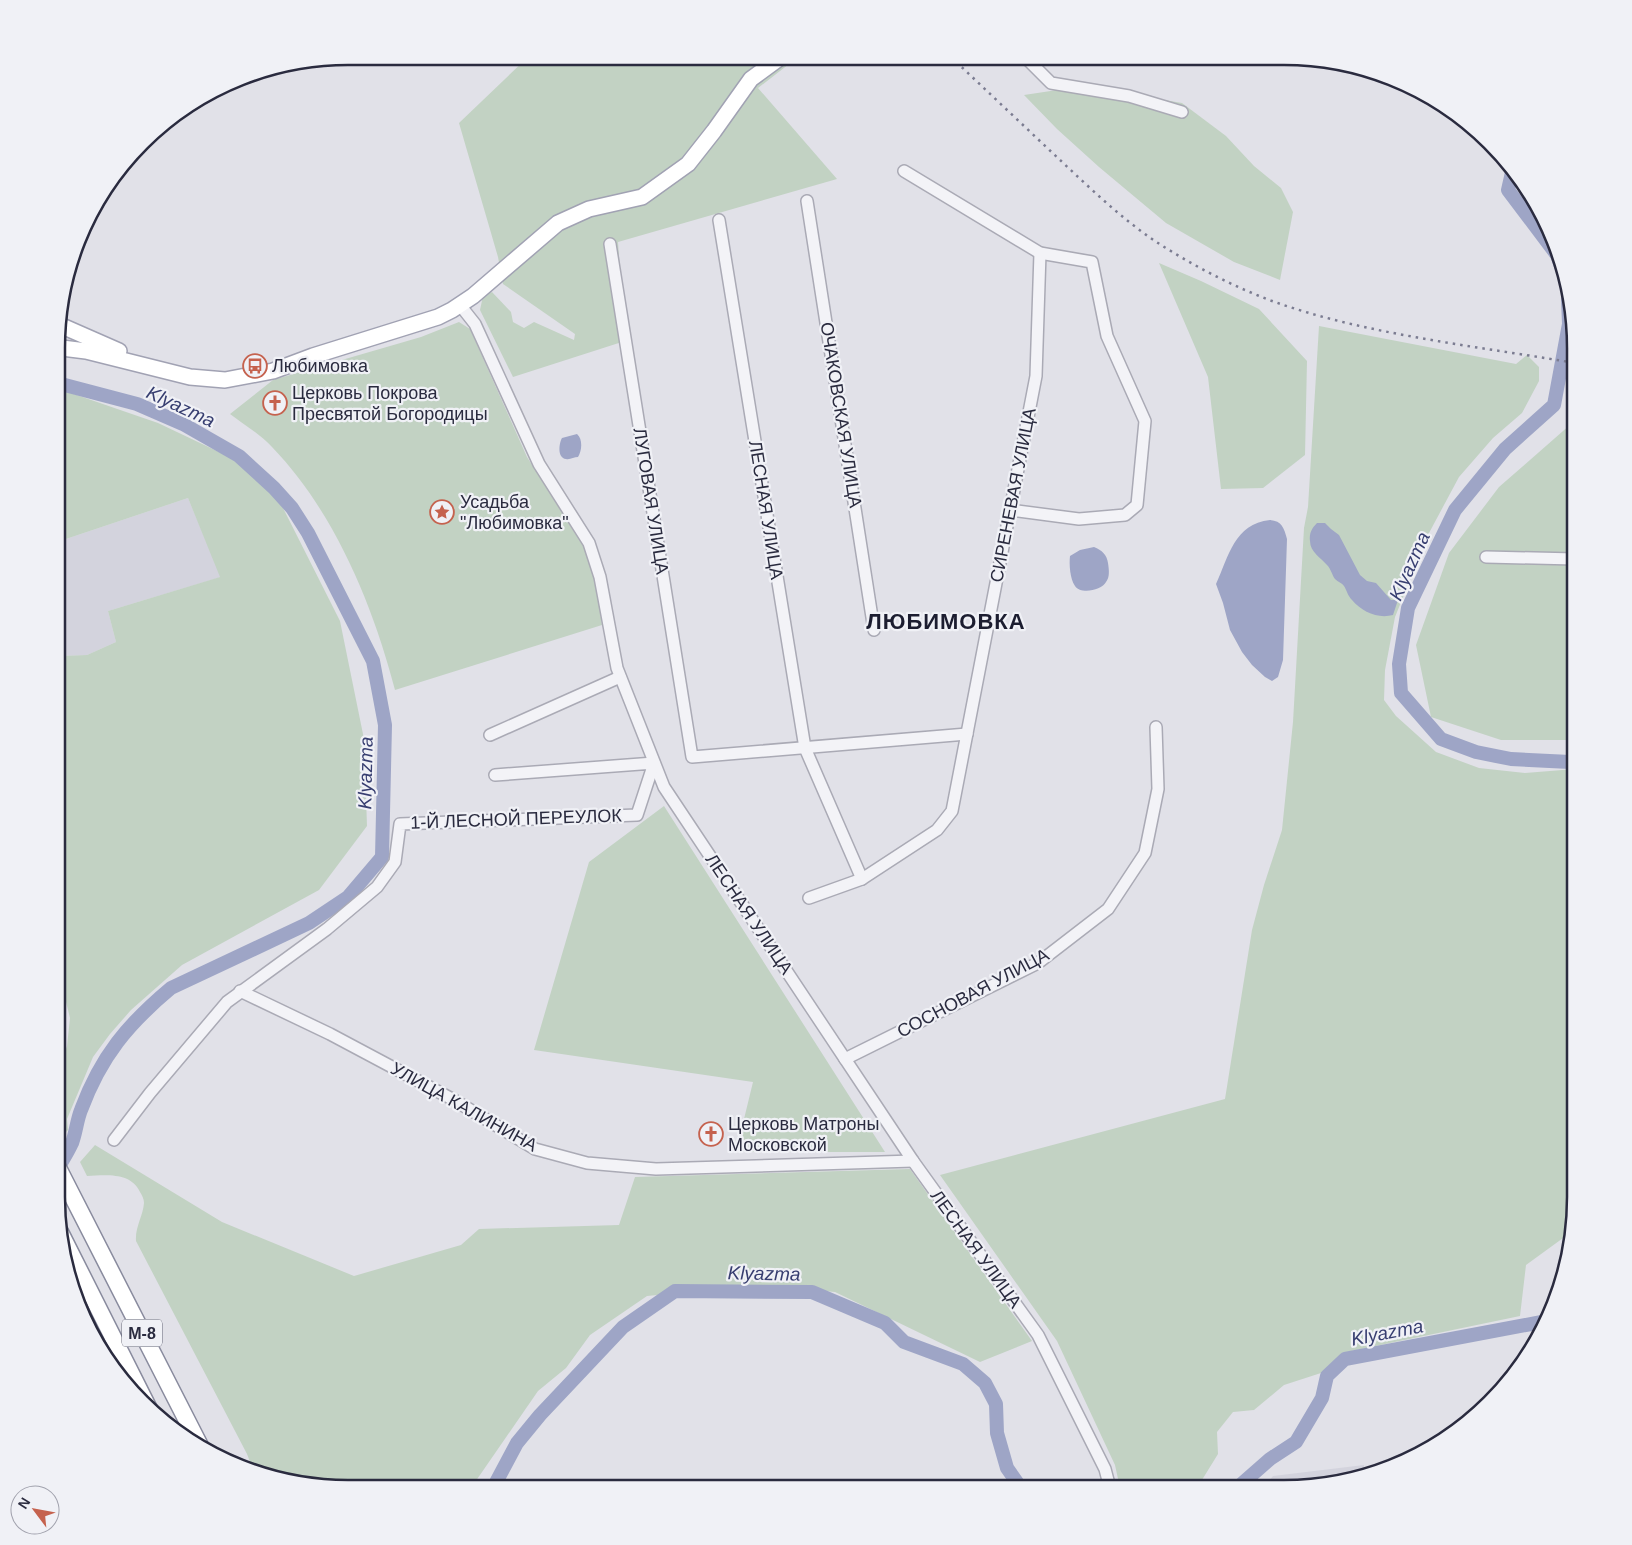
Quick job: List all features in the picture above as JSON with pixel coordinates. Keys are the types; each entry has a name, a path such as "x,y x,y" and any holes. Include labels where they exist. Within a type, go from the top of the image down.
{"highway":[{"name":"М-8","path":"65,1182 194,1434"},
{"name":"М-8","path":"70,1249 138,1387"}],"main road":[{"path":"65,348 86,351 190,376 217,380 238,379 263,373 438,317 460,305 479,291 558,223 590,209 642,197 688,164 751,78 769,65"},
{"path":"66,328 164,369"}],"street":[{"path":"1034,65 1051,83 1129,96 1182,112"},
{"path":"904,171 1040,253 1092,262 1107,336 1145,421 1137,505 1125,515 1079,519 1010,510"},
{"name":"ОЧАКОВСКАЯ УЛИЦА","path":"807,201 874,630"},
{"name":"ЛЕСНАЯ УЛИЦА","path":"719,220 804,748 862,879"},
{"name":"ЛУГОВАЯ УЛИЦА","path":"610,244 692,757 804,748"},
{"name":"СИРЕНЕВАЯ УЛИЦА","path":"810,898 862,879 937,830 952,811 1036,376 1040,253"},
{"name":"ЛЕСНАЯ УЛИЦА","path":"460,305 475,324 539,464 589,543 600,577 617,668 664,787 913,1162 1038,1335 1105,1469 1108,1480"},
{"path":"1486,557 1567,559"},
{"path":"490,735 620,677"},
{"name":"СОСНОВАЯ УЛИЦА","path":"846,1059 1038,963 1108,909 1145,853 1158,789 1156,727"},
{"path":"804,748 967,734"},
{"path":"495,775 654,762"},
{"name":"1-Й ЛЕСНОЙ ПЕРЕУЛОК","path":"240,991 327,928 377,888 395,862 400,824 637,815 654,762"},
{"path":"114,1140 150,1092 226,1002 240,991"},
{"name":"УЛИЦА КАЛИНИНА","path":"240,991 330,1034 454,1100 535,1149 587,1163 656,1169 913,1162"}],"shaded area":[{"path":"188,498 221,577 108,611 116,642 87,655 65,656 65,539"},
{"path":"1364,1465 1364,1468 1321,1478 1270,1480 1273,1476"}],"green space":[{"path":"520,65 788,65 758,88 837,179 618,242 625,341 513,377 480,310 483,296 492,292 511,312 513,322 524,328 534,322 574,340 575,334 503,284 498,257 459,123"},
{"path":"1084,86 1182,103 1226,136 1254,166 1281,188 1293,212 1280,280 1234,262 1166,223 1099,167 1057,129 1024,95"},
{"path":"1159,263 1259,309 1307,361 1305,455 1263,488 1221,489 1208,377"},
{"name":"Усадьба \"Любимовка\"","path":"459,322 470,329 527,457 585,549 595,577 602,625 395,690 363,593 332,530 294,472 267,442 230,414 273,380 421,337"},
{"path":"1319,326 1516,364 1527,355 1539,367 1539,381 1522,413 1493,438 1459,477 1429,533 1395,617 1385,670 1384,700 1396,716 1436,752 1479,768 1525,773 1567,770 1567,1197 1564,1237 1526,1265 1520,1316 1342,1353 1321,1373 1284,1385 1254,1410 1233,1412 1217,1432 1218,1454 1202,1480 1118,1480 1115,1465 1057,1341 940,1175 1225,1099 1252,930 1282,830 1293,722 1304,528 1308,507"},
{"path":"65,392 158,423 238,461 281,504 340,621 364,739 367,826 319,890 182,965 131,1010 93,1057 67,1119 68,1130 65,1133 65,1052 70,1018 65,1000 65,656 87,655 116,642 108,611 220,577 188,498 65,539"},
{"path":"1567,428 1567,740 1501,740 1431,717 1416,645 1449,553 1499,487"},
{"path":"664,806 885,1152 736,1152 753,1082 534,1050 589,862"},
{"path":"95,1145 222,1222 354,1276 461,1245 479,1229 619,1225 635,1177 910,1169 1032,1341 980,1362 835,1292 760,1285 647,1296 590,1335 566,1368 538,1391 477,1480 348,1480 293,1475 250,1462 136,1241 144,1203 136,1186 131,1181 117,1176 87,1176 80,1162"}],"water":[{"path":"577,434 581,445 578,457 563,458 560,453 562,438"},
{"path":"1270,520 1282,526 1287,539 1283,660 1278,677 1272,681 1252,665 1242,652 1230,630 1216,584 1234,543 1248,528"},
{"path":"1317,523 1325,523 1339,535 1360,575 1367,581 1376,583 1391,600 1398,600 1393,615 1371,614 1361,608 1351,598 1344,586 1335,579 1310,545 1310,533"},
{"path":"1094,547 1102,551 1107,558 1108,578 1104,585 1096,589 1086,591 1078,589 1072,579 1070,556 1080,550"}],"waterway":[{"name":"Klyazma","path":"1511,178 1508,190 1544,238"},
{"name":"Klyazma","path":"1566,338 1554,405 1505,449 1455,510 1408,608 1399,664 1401,693 1441,739 1476,752 1511,759 1567,762"},
{"name":"Klyazma","path":"65,385 137,404 183,424 239,456 274,488 292,508 308,533 373,661 385,725 382,857 348,897 309,923 171,988 156,1001 117,1042 97,1073 78,1118 72,1143 65,1156"},
{"name":"Klyazma","path":"497,1480 517,1443 540,1415 623,1327 675,1291 812,1292 885,1323 904,1342 963,1364 985,1383 996,1404 997,1433 1007,1468 1015,1480"},
{"name":"Klyazma","path":"1246,1480 1270,1459 1296,1442 1322,1398 1327,1376 1345,1359 1538,1323"}],"railway":[{"path":"959,65 1083,182 1120,214 1158,243 1199,268 1272,301 1345,323 1422,338 1567,362"}],"place":[{"name":"Любимовка","path":"255,366"},
{"name":"Церковь Покрова Пресвятой Богородицы","path":"275,403"},
{"name":"Усадьба \"Любимовка\"","path":"442,512"},
{"name":"Церковь Матроны Московской","path":"711,1134"}],"district":[{"name":"ЛЮБИМОВКА","path":"946,621"}]}
